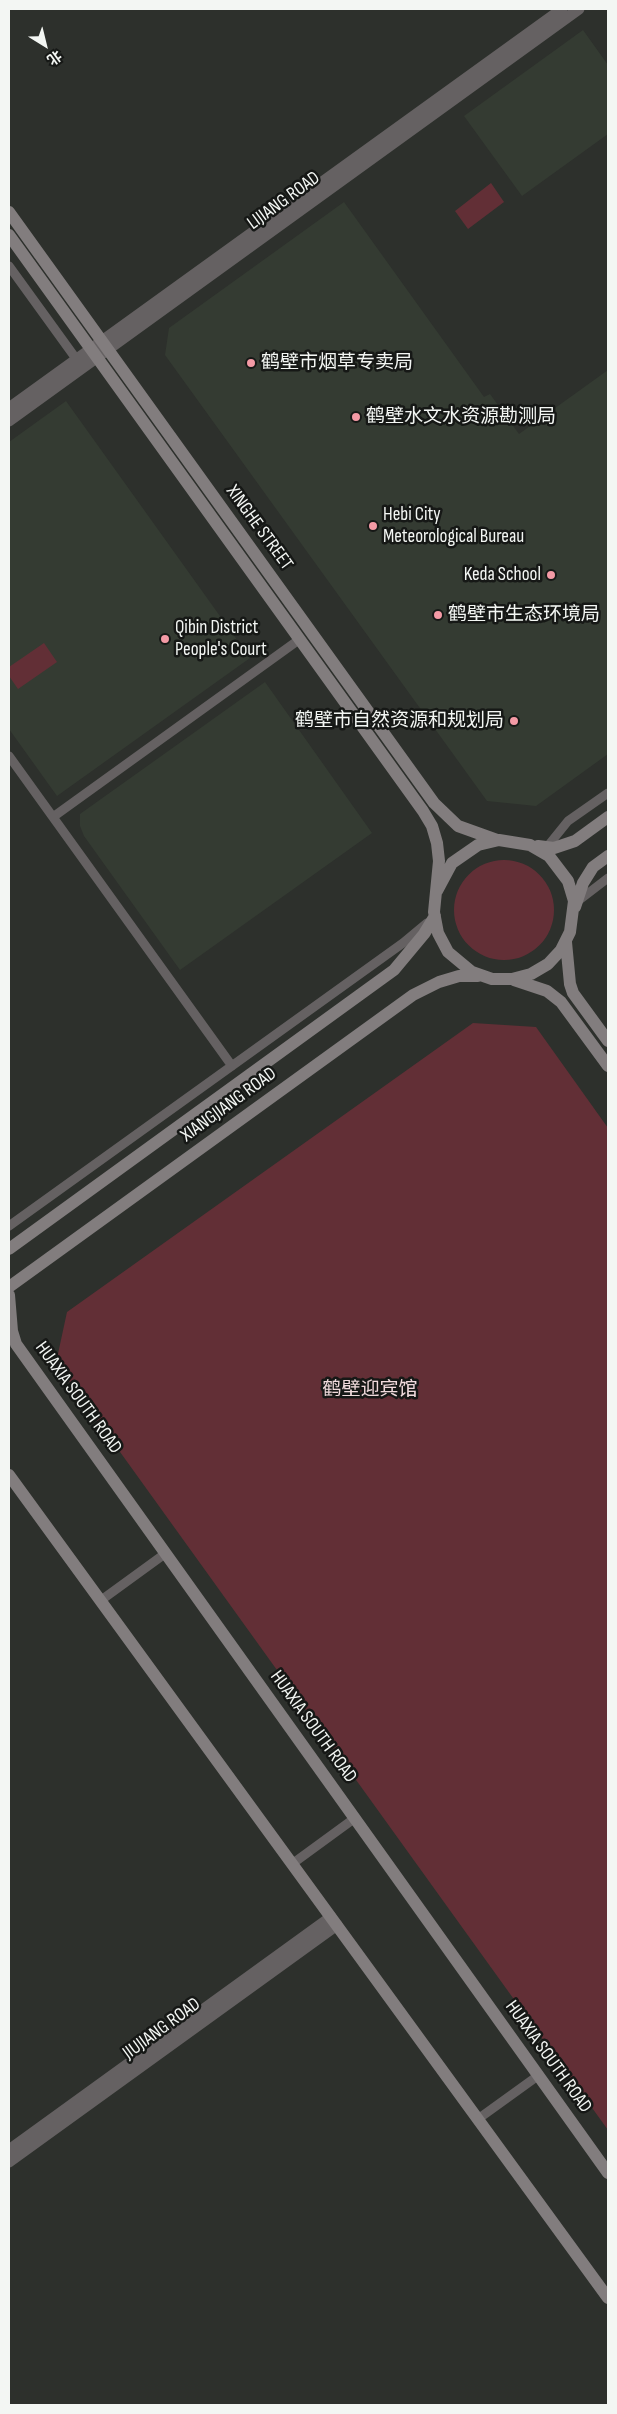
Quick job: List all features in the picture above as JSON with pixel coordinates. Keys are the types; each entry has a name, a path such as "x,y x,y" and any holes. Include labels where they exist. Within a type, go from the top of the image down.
{"main road":[{"name":"XINGHE STREET","path":"9,212 434,803 458,826 499,840"},
{"name":"XINGHE STREET","path":"9,235 432,826 439,860 437,891"},
{"path":"608,817 575,841 554,848 499,840 478,845 460,856 446,872 437,891 435,916 438,933 448,952 463,966 482,976 512,979 547,991 562,1002 608,1066"},
{"path":"530,845 548,856 563,872 576,906"},
{"path":"608,856 593,867 583,883 566,942 570,984 574,993 608,1041"},
{"name":"XIANGJIANG ROAD","path":"9,1249 394,970 424,934 435,916"},
{"path":"512,979 531,974 548,964 566,942"},
{"name":"XIANGJIANG ROAD","path":"9,1287 413,995 439,982 459,976 482,976"},
{"name":"HUAXIA SOUTH ROAD","path":"9,1295 12,1331 16,1344 608,2173"},
{"path":"9,1474 608,2298"}],"street":[{"name":"LIJIANG ROAD","path":"9,421 94,353 562,9"},
{"name":"LIJIANG ROAD","path":"105,345 580,9"},
{"path":"9,266 76,360"},
{"name":"LIJIANG ROAD","path":"9,408 76,360 94,353"},
{"path":"52,817 300,639"},
{"path":"9,756 232,1066"},
{"path":"547,847 568,821 608,793"},
{"path":"576,906 608,878"},
{"path":"9,1226 403,944 435,916"},
{"path":"100,1600 166,1553"},
{"path":"292,1864 355,1818"},
{"name":"JIUJIANG ROAD","path":"9,2150 334,1921"},
{"name":"JIUJIANG ROAD","path":"9,2162 334,1921"},
{"path":"478,2119 539,2075"}],"shaded area":[{"path":"583,30 608,65 608,134 522,196 464,116"},
{"path":"344,202 484,397 490,394 519,434 608,370 608,754 536,806 487,801 165,355 169,328"},
{"path":"66,401 250,658 57,796 9,729 9,442"},
{"path":"265,682 372,833 180,970 84,836 80,826 80,814"}],"green space":[{"path":"491,183 504,202 468,229 455,211"},
{"path":"44,643 57,662 18,689 9,676 9,667"},
{"path":"494,860 514,860 523,863 540,874 551,891 554,900 554,920 551,929 540,946 523,957 514,960 494,960 476,952 462,938 454,920 454,900 462,882 476,868"},
{"name":"鹤壁迎宾馆","path":"473,1023 536,1027 608,1128 608,2130 56,1363 67,1312"}],"place":[{"name":"鹤壁市烟草专卖局","path":"251,363"},
{"name":"鹤壁水文水资源勘测局","path":"356,417"},
{"name":"Hebi City Meteorological Bureau","path":"373,526"},
{"name":"Keda School","path":"551,575"},
{"name":"鹤壁市生态环境局","path":"438,615"},
{"name":"Qibin District People's Court","path":"165,639"},
{"name":"鹤壁市自然资源和规划局","path":"514,721"}]}
